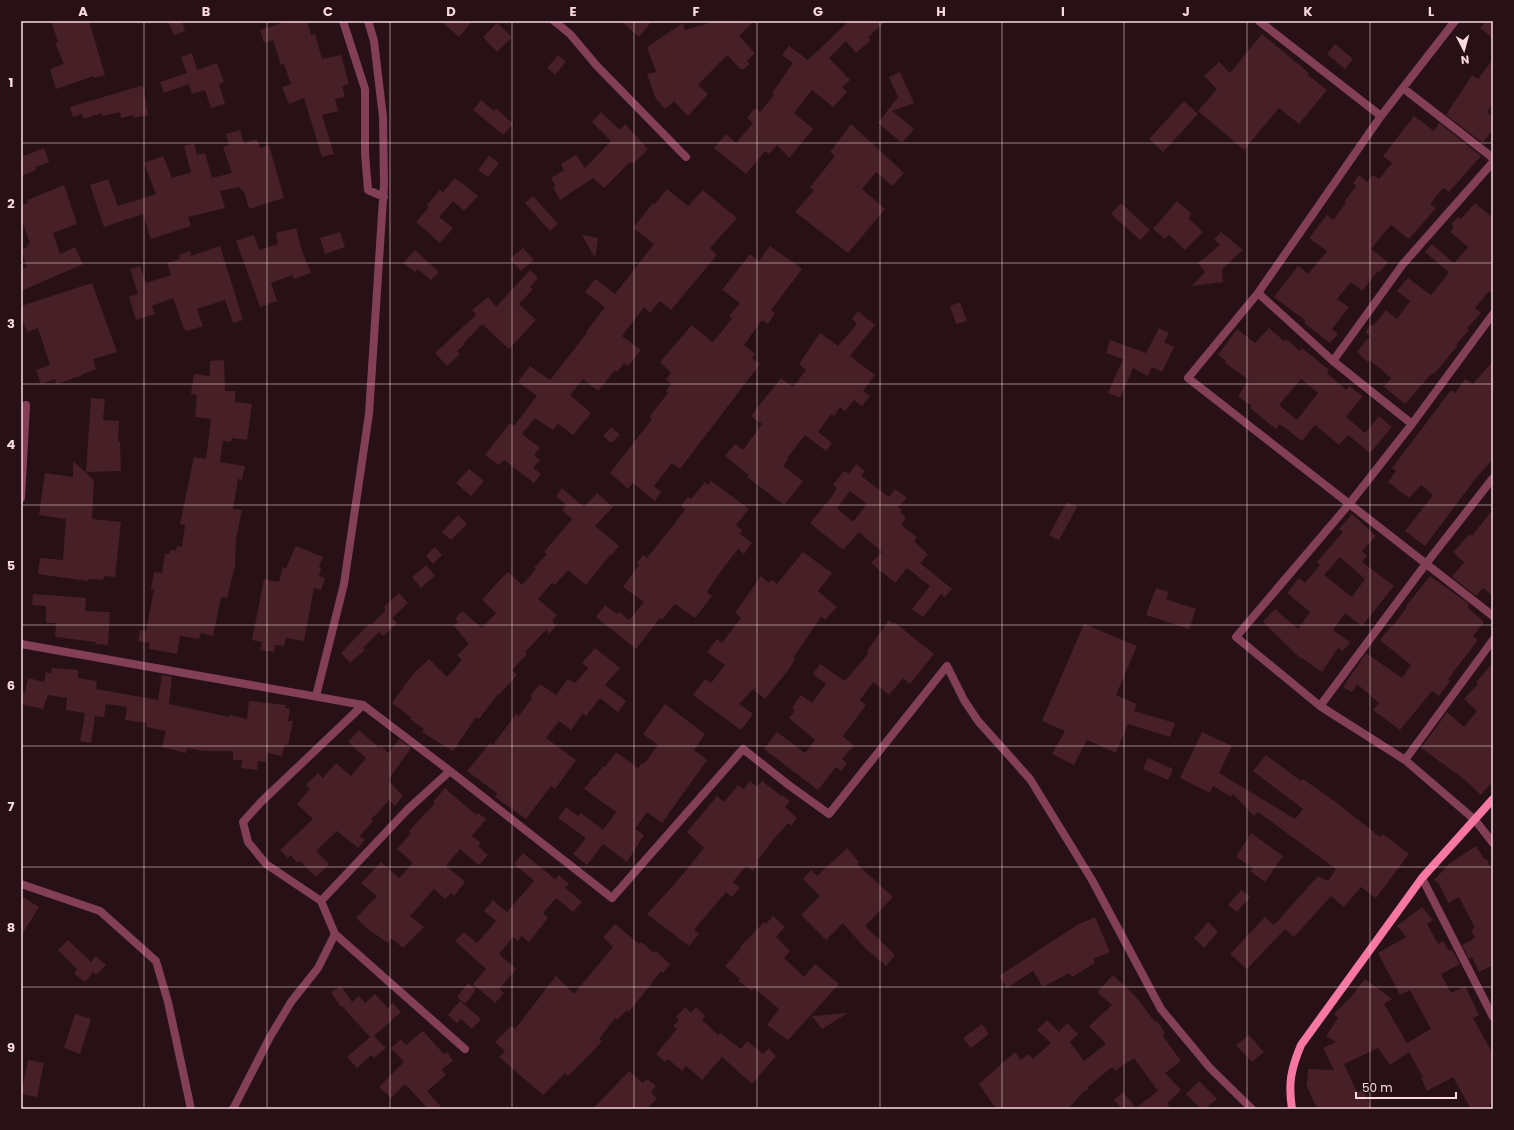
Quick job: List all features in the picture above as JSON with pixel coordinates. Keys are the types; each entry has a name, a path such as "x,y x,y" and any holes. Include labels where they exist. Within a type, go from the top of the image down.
{"main road":[{"path":"1292,1109 1289,1092 1291,1070 1302,1045 1422,878 1476,820 1493,799"}],"street":[{"path":"343,21 365,89 365,153 368,190 384,197"},
{"path":"316,696 344,584 368,414 384,197 382,117 374,41 368,21"},
{"path":"554,21 570,34 598,66 686,157"},
{"path":"1260,21 1381,116"},
{"path":"1455,21 1381,116 1258,293 1188,378 1350,503 1425,565 1493,616"},
{"path":"1403,88 1493,158"},
{"path":"1332,361 1403,264 1493,162"},
{"path":"1258,293 1332,361 1412,424"},
{"path":"1493,314 1412,424 1350,503 1236,637 1320,706 1405,760 1476,820 1493,843"},
{"path":"21,498 26,405"},
{"path":"1320,706 1425,565 1493,478"},
{"path":"1405,760 1493,640"},
{"path":"21,644 363,705 612,898 743,749 829,814 947,666 964,700 978,721 1030,778 1092,880 1161,1009 1210,1068 1252,1109"},
{"path":"363,705 261,802 243,822 248,842 266,864 321,901 335,934 465,1049"},
{"path":"321,901 408,809 450,771"},
{"path":"1476,820 1493,805"},
{"path":"1422,878 1493,1017"},
{"path":"21,884 100,911 156,961 168,1002 191,1109"},
{"path":"233,1109 270,1037 291,1002 318,968 335,934"}],"building":[{"path":"51,21 89,21 105,75 95,78 94,76 56,89 50,69 64,64 55,43 58,42"},
{"path":"168,21 182,21 185,31 174,35"},
{"path":"288,21 307,21 311,35 315,34 322,59 341,55 349,84 342,86 345,97 335,99 338,111 322,115 334,154 322,157 304,98 289,104 282,87 291,84 284,64 281,65 273,40 264,43 260,30"},
{"path":"441,21 472,21 459,37"},
{"path":"621,21 652,21 639,37"},
{"path":"715,21 754,21 739,36 755,53 747,61 750,64 744,69 740,69 727,55 698,85 708,94 688,116 674,101 665,109 656,99 647,74 656,72 647,47 683,23 685,30"},
{"path":"849,21 886,21 868,37 871,40 856,53 846,41 829,58 850,80 842,87 847,92 833,107 812,90 794,113 813,129 789,158 777,145 769,154 765,151 746,174 714,148 726,134 736,143 753,123 747,118 755,108 760,112 774,95 772,93 793,63 782,55 789,46 808,60"},
{"path":"1486,21 1493,24 1493,38 1480,28"},
{"path":"497,23 512,37 497,52 483,37"},
{"path":"1262,34 1327,90 1299,124 1279,108 1244,150 1198,111 1217,89 1204,76 1219,62 1230,73"},
{"path":"1335,44 1353,59 1345,69 1327,54"},
{"path":"192,53 197,70 217,63 224,82 219,84 225,104 211,108 205,90 192,94 189,84 164,93 160,82 187,73 181,57"},
{"path":"558,55 566,62 555,75 547,68"},
{"path":"1493,59 1493,104 1487,112 1493,116 1493,129 1483,143 1446,115 1472,75 1478,79"},
{"path":"900,72 914,103 892,111 914,129 902,143 878,123 898,97 889,77"},
{"path":"143,86 148,115 134,118 133,115 121,118 120,112 102,116 102,113 84,119 82,114 73,117 70,107"},
{"path":"481,100 494,111 496,108 513,124 503,135 473,110"},
{"path":"1184,101 1198,114 1163,152 1149,139"},
{"path":"601,112 620,130 625,124 648,149 633,164 630,162 604,188 593,178 560,200 553,187 555,186 551,178 564,170 561,164 576,155 585,168 611,141 592,122"},
{"path":"1414,116 1434,131 1439,123 1481,156 1449,192 1443,188 1430,204 1436,208 1409,239 1391,225 1371,249 1388,262 1380,272 1378,271 1362,291 1351,282 1337,299 1349,307 1332,329 1338,334 1330,343 1304,323 1306,321 1274,297 1298,266 1308,274 1327,251 1309,238 1327,215 1333,220 1346,203 1344,202 1356,186 1353,183 1359,175 1367,182 1373,175 1379,179 1392,163 1383,156"},
{"path":"851,124 904,173 892,186 876,172 862,189 885,209 848,253 795,212 814,190 810,187 835,156 830,152"},
{"path":"240,130 244,143 257,139 260,148 269,145 284,198 249,209 244,191 242,191 240,187 220,191 225,208 188,217 191,226 151,239 143,214 104,227 90,185 108,179 118,206 156,194 144,163 163,156 172,178 191,172 184,146 194,143 197,155 205,153 212,178 232,173 223,147 229,145 226,134"},
{"path":"44,148 49,162 35,167 36,170 21,176 21,157"},
{"path":"489,156 499,163 488,177 478,170"},
{"path":"455,178 478,196 464,211 453,201 439,217 453,228 440,243 416,222 429,207 427,205 440,190 443,192"},
{"path":"64,185 77,224 53,233 60,254 75,247 83,264 21,291 21,269 27,267 21,250 28,247 27,244 30,243 21,219 21,205 28,203 27,200"},
{"path":"667,189 688,206 703,190 737,218 710,248 717,255 671,310 660,301 650,313 644,307 622,336 641,350 628,366 624,363 617,372 615,370 598,391 583,379 570,395 591,413 573,435 558,424 553,430 535,418 522,434 540,448 534,455 540,460 533,468 541,474 534,483 504,460 498,465 485,455 510,423 514,426 537,396 518,382 530,366 550,380 587,333 586,332 605,307 585,292 595,279 615,294 654,244 633,228 653,203 655,204"},
{"path":"533,196 558,224 550,231 525,203"},
{"path":"1177,201 1192,214 1188,218 1203,232 1185,250 1169,235 1165,239 1153,229"},
{"path":"1121,203 1150,230 1140,240 1111,214"},
{"path":"1475,203 1493,218 1493,295 1489,291 1475,308 1481,313 1467,328 1469,330 1434,374 1432,373 1405,404 1384,387 1391,378 1370,360 1368,362 1357,352 1370,336 1365,332 1371,324 1373,326 1386,310 1397,319 1410,301 1397,291 1408,278 1431,295 1444,279 1449,272 1425,252 1432,244 1454,263 1468,247 1450,232 1454,227 1451,224 1458,217 1461,219"},
{"path":"296,228 302,251 311,273 294,279 292,275 271,283 277,301 260,307 236,241 254,235 259,250 278,244 276,233"},
{"path":"340,232 345,247 325,254 320,238"},
{"path":"1221,232 1243,250 1222,269 1223,282 1192,286 1205,272 1198,263 1220,245 1214,239"},
{"path":"582,235 598,238 595,258"},
{"path":"220,246 243,320 233,323 225,300 197,309 203,326 188,331 184,329 173,298 152,306 155,314 136,320 129,297 138,294 130,269 140,266 146,283 171,275 167,263 180,259 179,255 190,251 191,256"},
{"path":"770,246 802,269 771,310 775,313 768,324 762,320 744,345 755,354 752,358 760,364 680,469 672,463 654,486 661,492 655,501 633,483 628,489 610,473 652,419 649,417 668,393 666,391 671,384 666,379 671,373 660,362 692,325 712,342 719,335 732,318 729,316 740,303 722,290 750,254 759,261"},
{"path":"523,248 534,260 521,271 510,259"},
{"path":"415,250 439,272 431,280 418,269 415,272 403,263"},
{"path":"530,270 538,278 530,287 533,289 519,304 536,320 509,349 482,324 457,351 460,354 447,366 435,353 476,315 472,310 488,297 496,307"},
{"path":"92,283 117,352 93,359 96,369 81,376 56,384 55,379 41,384 36,370 50,365 38,328 27,332 21,316 21,306"},
{"path":"960,302 967,321 956,324 950,306"},
{"path":"858,311 875,325 850,356 875,375 863,391 870,396 862,406 854,400 845,411 840,407 834,416 831,414 818,432 832,443 826,451 805,435 787,458 788,459 783,466 803,481 784,505 747,477 749,475 725,456 735,444 743,450 762,424 751,416 781,378 793,387 806,370 799,364 820,333 838,346 857,324 852,319"},
{"path":"1159,328 1169,333 1164,342 1174,347 1162,372 1152,367 1148,376 1133,368 1120,398 1108,393 1123,359 1106,353 1110,340 1146,353"},
{"path":"1269,328 1284,341 1286,339 1300,351 1302,348 1329,370 1327,373 1346,390 1349,386 1363,396 1346,417 1365,433 1379,416 1392,427 1370,453 1348,435 1339,445 1315,425 1302,441 1280,424 1276,429 1250,408 1252,406 1238,396 1249,380 1225,363 1226,361 1218,355 1237,329 1255,343","holes":["1301,379 1318,393 1297,420 1279,405"]},
{"path":"224,360 225,391 235,391 235,402 252,404 247,440 232,438 231,442 223,441 220,462 245,466 242,480 238,479 233,509 242,510 236,539 235,566 227,598 221,597 213,636 201,633 199,639 180,636 177,654 149,649 150,643 138,641 140,630 146,631 154,589 151,589 154,572 162,573 165,554 170,554 170,550 176,551 177,546 182,547 185,525 180,524 194,457 206,459 211,419 195,417 197,395 191,394 194,374 210,376 210,361"},
{"path":"1493,361 1493,459 1476,478 1425,546 1405,531 1433,495 1421,485 1409,498 1388,482 1396,471 1392,468 1451,390 1455,393 1465,379 1473,384"},
{"path":"91,398 105,399 103,420 119,421 118,442 120,442 121,471 86,472"},
{"path":"611,427 620,435 611,443 603,436"},
{"path":"73,461 94,480 92,519 121,522 115,577 104,576 103,580 88,579 88,581 38,574 40,558 63,560 66,519 39,515 45,473 73,477"},
{"path":"856,464 865,471 861,476 889,497 895,489 907,498 898,507 902,510 900,512 906,518 901,525 917,537 914,541 928,555 920,563 952,589 945,597 941,594 923,617 912,609 930,586 907,568 895,583 871,563 882,552 859,532 843,550 810,523 833,495 837,488 833,485 844,471 849,474","holes":["850,491 867,504 853,522 837,508"]},
{"path":"469,469 484,481 471,496 456,483"},
{"path":"711,481 749,509 736,525 742,530 740,534 752,543 744,554 738,549 721,571 707,592 712,596 695,618 675,604 662,620 660,618 636,649 596,617 605,605 617,614 619,612 629,620 644,602 623,587 639,565 637,563 643,555 647,558 672,527 685,509 681,506 688,497 691,499 705,482 708,485"},
{"path":"562,488 584,507 597,493 613,507 595,526 619,546 586,585 568,570 555,585 552,583 538,599 557,615 552,621 556,626 549,634 546,630 525,652 527,654 512,670 517,675 499,695 498,694 479,719 476,717 453,751 422,732 424,729 392,703 413,674 429,659 447,677 462,660 457,655 469,644 454,626 458,622 455,619 462,611 482,628 496,613 482,600 496,584 508,572 522,585 536,569 534,568 547,554 544,552 572,519 562,510 566,505 556,496"},
{"path":"1067,502 1077,507 1059,540 1049,535"},
{"path":"1493,509 1493,596 1483,588 1476,596 1452,577 1464,562 1453,552 1470,534 1472,536"},
{"path":"1352,514 1376,536 1362,551 1367,556 1362,562 1394,586 1362,626 1345,613 1333,630 1350,642 1343,651 1338,648 1322,672 1302,658 1301,659 1263,622 1275,609 1298,629 1310,612 1287,593 1299,578 1305,583 1320,565 1317,562 1343,532 1339,529","holes":["1340,557 1365,579 1352,597 1324,575"]},
{"path":"458,515 467,524 451,540 442,532"},
{"path":"296,546 323,557 319,567 321,568 319,576 325,578 321,590 314,588 304,641 286,638 284,646 275,645 274,652 260,650 262,642 252,640 264,579 279,582 283,567 286,568"},
{"path":"435,547 442,555 433,564 426,556"},
{"path":"803,552 832,573 818,591 837,607 825,620 821,617 793,658 795,659 790,668 765,699 753,689 739,704 753,714 741,730 693,695 705,679 711,683 725,665 707,652 717,639 722,643 741,618 735,613 761,576 769,583 772,580 777,584"},
{"path":"426,565 435,576 421,588 412,577"},
{"path":"1430,576 1469,604 1468,608 1484,622 1473,636 1478,640 1448,679 1450,681 1439,696 1432,691 1400,730 1373,710 1379,703 1357,684 1352,692 1343,687 1366,653 1402,678 1411,665 1380,640 1391,626 1392,627 1407,607 1406,606"},
{"path":"1156,588 1169,592 1166,599 1196,609 1189,629 1146,615"},
{"path":"399,593 408,603 392,618 397,623 383,636 379,632 363,648 365,650 350,663 341,653 369,624 371,625 386,610 384,607"},
{"path":"33,594 86,598 85,611 110,612 108,645 55,637 56,623 46,623 46,606 32,605"},
{"path":"889,620 893,624 894,622 934,654 910,684 903,678 889,695 873,682 860,700 866,705 843,736 854,746 842,759 847,763 841,771 836,767 818,790 764,749 777,732 805,753 815,740 789,718 795,710 792,708 801,695 812,703 826,684 813,674 820,664 845,681 868,654 867,651"},
{"path":"1084,624 1137,646 1116,695 1137,704 1134,711 1175,723 1170,737 1128,724 1116,753 1087,740 1074,765 1052,754 1065,731 1042,721"},
{"path":"595,648 620,668 605,685 626,701 618,712 600,698 586,716 583,713 571,730 559,721 546,738 576,760 555,789 551,786 526,819 495,797 497,793 467,771 490,743 493,745 516,714 519,716 532,698 530,696 540,684 556,695 568,679 575,683 588,668 582,663"},
{"path":"1493,663 1493,781 1481,795 1464,779 1421,748 1447,712 1464,727 1477,711 1464,699 1478,684 1476,682"},
{"path":"52,668 78,670 78,678 97,681 96,689 158,700 162,675 172,677 169,704 229,717 230,715 247,719 249,701 286,705 285,708 290,709 288,721 293,721 288,745 285,744 282,756 267,753 266,762 258,761 257,770 241,768 242,760 233,760 233,751 203,751 187,748 186,753 162,747 166,731 146,727 147,723 125,720 127,707 106,704 104,717 95,716 91,743 80,741 85,713 66,710 67,698 48,695 43,709 21,704 21,692 25,693 28,678 44,682 46,672 51,674"},
{"path":"665,704 705,734 694,750 707,760 662,823 647,812 635,829 644,835 627,862 603,844 587,865 573,854 586,838 558,818 566,807 578,816 581,813 603,830 616,812 584,789 603,766 605,767 616,752 638,768 642,763 644,764 658,745 643,734"},
{"path":"359,730 379,748 381,746 389,753 399,739 411,748 388,780 403,796 395,806 389,800 371,820 373,821 360,836 365,840 358,848 337,831 316,851 329,864 316,877 300,861 298,863 290,855 288,858 280,850 313,819 297,804 310,789 306,785 318,773 323,778 336,763 351,776 366,758 348,742"},
{"path":"1202,732 1232,746 1219,773 1295,819 1303,809 1253,771 1266,755 1301,781 1303,779 1337,803 1380,837 1383,834 1409,854 1376,898 1361,887 1344,907 1331,896 1294,937 1285,929 1247,969 1230,954 1265,917 1274,925 1318,876 1328,881 1336,869 1258,812 1254,816 1233,794 1231,797 1213,786 1210,793 1180,778"},
{"path":"1148,758 1173,769 1168,780 1143,769"},
{"path":"750,781 757,787 762,781 790,801 785,807 797,818 791,826 788,823 773,840 757,861 759,863 753,871 746,866 733,882 740,888 732,897 726,892 694,930 699,934 689,946 647,914 673,886 704,848 687,832 717,796 724,802 738,785 744,789"},
{"path":"445,788 476,815 478,813 486,819 472,836 481,843 478,846 488,855 479,865 460,849 446,866 465,882 454,896 451,893 445,899 434,889 410,916 424,927 403,948 391,938 388,943 369,930 356,918 377,896 361,883 381,862 399,878 413,863 397,849 411,833 409,831 435,803 433,802"},
{"path":"1251,833 1283,856 1265,882 1250,871 1253,868 1236,857"},
{"path":"1476,846 1485,860 1487,859 1493,873 1493,965 1479,972 1472,957 1469,959 1462,945 1475,938 1471,930 1475,928 1459,897 1448,903 1439,884 1434,880 1449,864"},
{"path":"847,848 859,862 857,864 893,897 865,926 895,955 886,966 863,946 843,923 826,940 801,915 820,896 803,879 811,870 817,876"},
{"path":"523,853 555,879 559,875 569,884 565,888 582,902 573,912 556,898 543,913 548,918 529,942 522,936 518,941 513,937 499,954 516,969 499,989 504,993 495,1003 473,984 486,969 455,941 464,932 477,943 496,921 484,911 493,900 507,912 534,881 514,864"},
{"path":"1241,890 1250,897 1237,912 1228,905"},
{"path":"21,896 39,907 21,936"},
{"path":"1422,907 1433,920 1427,924 1438,944 1443,941 1449,951 1452,950 1460,964 1441,974 1451,993 1465,986 1479,1015 1473,1018 1493,1054 1493,1103 1489,1105 1491,1109 1471,1109 1453,1077 1427,1091 1421,1078 1423,1077 1409,1052 1390,1065 1378,1048 1344,1064 1357,1092 1363,1090 1372,1109 1317,1109 1306,1084 1308,1069 1334,1070 1323,1048 1336,1042 1326,1036 1338,1018 1334,1014 1351,997 1365,979 1392,999 1384,1004 1407,1043 1431,1029 1410,990 1400,995 1378,953 1406,937 1397,926"},
{"path":"773,916 785,927 776,937 790,951 784,958 804,977 815,964 839,984 788,1040 767,1025 779,1009 754,988 752,991 738,981 740,979 725,966 741,948 740,947 764,922 766,924"},
{"path":"1095,917 1110,952 1093,959 1095,963 1072,977 1069,973 1043,987 1033,971 1007,988 999,976 1077,925"},
{"path":"1208,922 1218,932 1204,948 1194,938"},
{"path":"615,924 639,944 641,942 654,953 656,951 670,964 663,973 661,971 629,1012 627,1010 617,1020 615,1018 599,1039 602,1041 595,1049 568,1076 565,1073 543,1095 499,1057 505,1051 495,1042 511,1026 515,1029 556,976 574,994 613,947 603,937"},
{"path":"68,940 91,962 96,956 106,965 96,975 93,972 85,982 74,974 77,969 58,950"},
{"path":"1113,975 1137,998 1155,1022 1157,1021 1165,1033 1162,1035 1181,1061 1165,1073 1181,1090 1167,1103 1171,1109 1122,1109 1114,1100 1123,1092 1136,1108 1158,1091 1134,1058 1115,1071 1112,1067 1088,1087 1089,1089 1083,1092 1068,1109 996,1109 979,1084 1015,1052 1020,1060 1029,1054 1033,1059 1051,1043 1037,1030 1047,1020 1059,1032 1067,1023 1078,1034 1070,1042 1084,1061 1106,1044 1089,1026 1112,1005 1097,992"},
{"path":"468,983 476,990 465,1004 457,997"},
{"path":"341,986 352,1002 359,996 365,1003 375,994 388,1008 393,1003 401,1012 374,1036 386,1048 374,1058 371,1055 357,1068 347,1057 370,1037 342,1006 341,1007 331,992"},
{"path":"460,1001 481,1019 472,1029 461,1019 457,1023 448,1015"},
{"path":"685,1007 691,1013 696,1007 705,1016 702,1020 718,1035 720,1033 741,1049 747,1041 763,1054 769,1048 776,1056 752,1084 722,1057 702,1080 686,1066 682,1071 668,1059 665,1062 656,1054 677,1029 673,1026 679,1020 676,1017"},
{"path":"848,1013 822,1029 812,1016"},
{"path":"75,1014 91,1019 80,1054 64,1048"},
{"path":"982,1024 989,1034 971,1048 963,1038"},
{"path":"423,1031 444,1054 447,1052 453,1061 442,1069 446,1075 427,1091 443,1109 428,1109 405,1084 391,1098 379,1087 404,1062 391,1048 401,1039 406,1045"},
{"path":"1249,1035 1264,1052 1252,1062 1236,1045"},
{"path":"28,1060 44,1063 37,1097 21,1094"},
{"path":"629,1071 643,1083 647,1079 656,1086 651,1092 657,1099 646,1109 593,1109"},
{"path":"1199,1081 1217,1099 1204,1109 1201,1109 1186,1094"}]}
